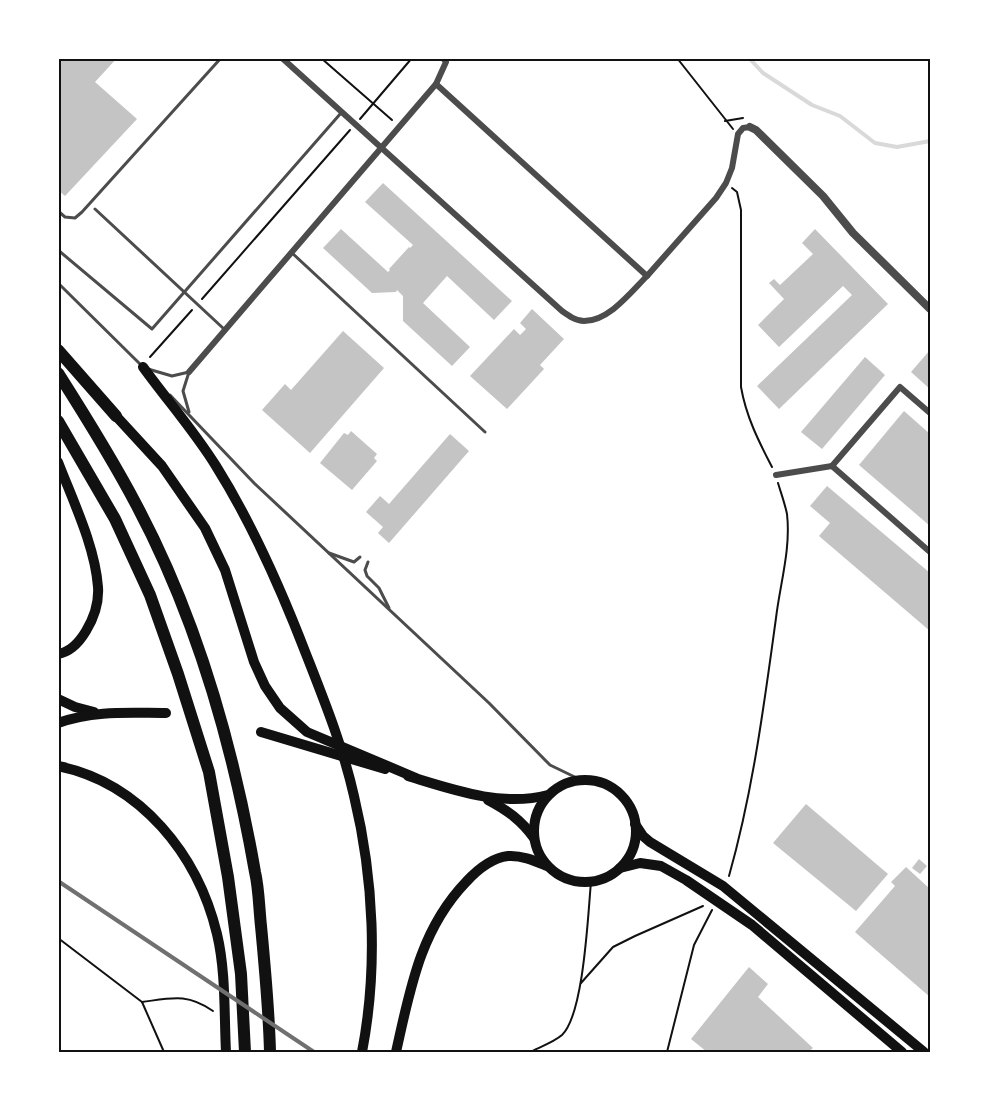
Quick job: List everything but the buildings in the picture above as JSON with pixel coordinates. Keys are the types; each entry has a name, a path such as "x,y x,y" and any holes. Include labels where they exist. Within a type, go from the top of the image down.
{"highway":[{"path":"58,350 116,416"},
{"path":"58,373 138,507 174,586 204,666 234,770 256,874 267,990 270,1053"},
{"path":"58,421 115,519 150,595 209,772 228,877 241,974 245,1053"}],"main road":[{"path":"143,367 215,464 255,533 296,626 329,713 354,793 370,897 371,976 362,1053"},
{"path":"116,416 162,466 205,528 225,570 254,662 265,686 280,708 307,732 416,778"},
{"path":"58,462 92,553 98,589 93,618 80,642 64,653 58,654"},
{"path":"58,699 97,713"},
{"path":"58,723 97,713 166,713"},
{"path":"261,732 482,796 529,800 548,795 569,782 581,780 603,783 621,795 633,813 635,840 630,855 620,868 607,877 591,882 575,881 560,876 547,866 529,858 508,856 478,869 450,899 429,934 416,968 396,1053"},
{"path":"58,766 101,781 149,813 176,843 193,870 209,904 218,935 222,966 226,1053"},
{"path":"534,838 536,815 548,795"},
{"path":"482,796 509,811 524,824 534,838 547,866"},
{"path":"635,824 650,842 723,886 924,1053"},
{"path":"620,868 640,863 661,866 717,900 752,925 902,1053"}],"street":[{"path":"282,58 573,319 584,321 594,319 615,307 647,276 716,198 732,168 738,134 743,128 750,127 756,130 822,196 853,232 930,309"},
{"path":"189,372 436,84 446,62 443,58"},
{"path":"436,84 647,276"},
{"path":"776,475 832,466 900,387 930,413"},
{"path":"832,466 930,552"}],"lane":[{"path":"58,211 65,217 75,218 82,212 221,58"},
{"path":"58,250 152,329 341,112"},
{"path":"95,209 226,330"},
{"path":"292,253 485,432"},
{"path":"58,283 190,414 254,483 489,703 550,765 581,780"},
{"path":"143,367 172,376 189,372"},
{"path":"189,372 183,391 190,414"},
{"path":"326,552 354,562 360,557"},
{"path":"368,562 365,570 367,576 379,588 392,613"}],"path":[{"path":"321,58 399,126"},
{"path":"143,367 412,58"},
{"path":"676,58 738,134"},
{"path":"723,886 729,877 742,831 767,689 787,547 787,513 776,475 753,432 741,387 741,210 737,192 726,183"},
{"path":"530,1053 562,1035 571,1021 581,984 591,882"},
{"path":"581,984 613,947 717,900"},
{"path":"667,1053 694,945 717,900"},
{"path":"58,938 142,1002 164,1053"},
{"path":"142,1002 178,996 203,1004 221,1016"}],"waterway":[{"path":"749,58 763,73 812,105 840,116 875,143 897,147 930,141"}],"railway":[{"path":"58,881 314,1052"}]}
